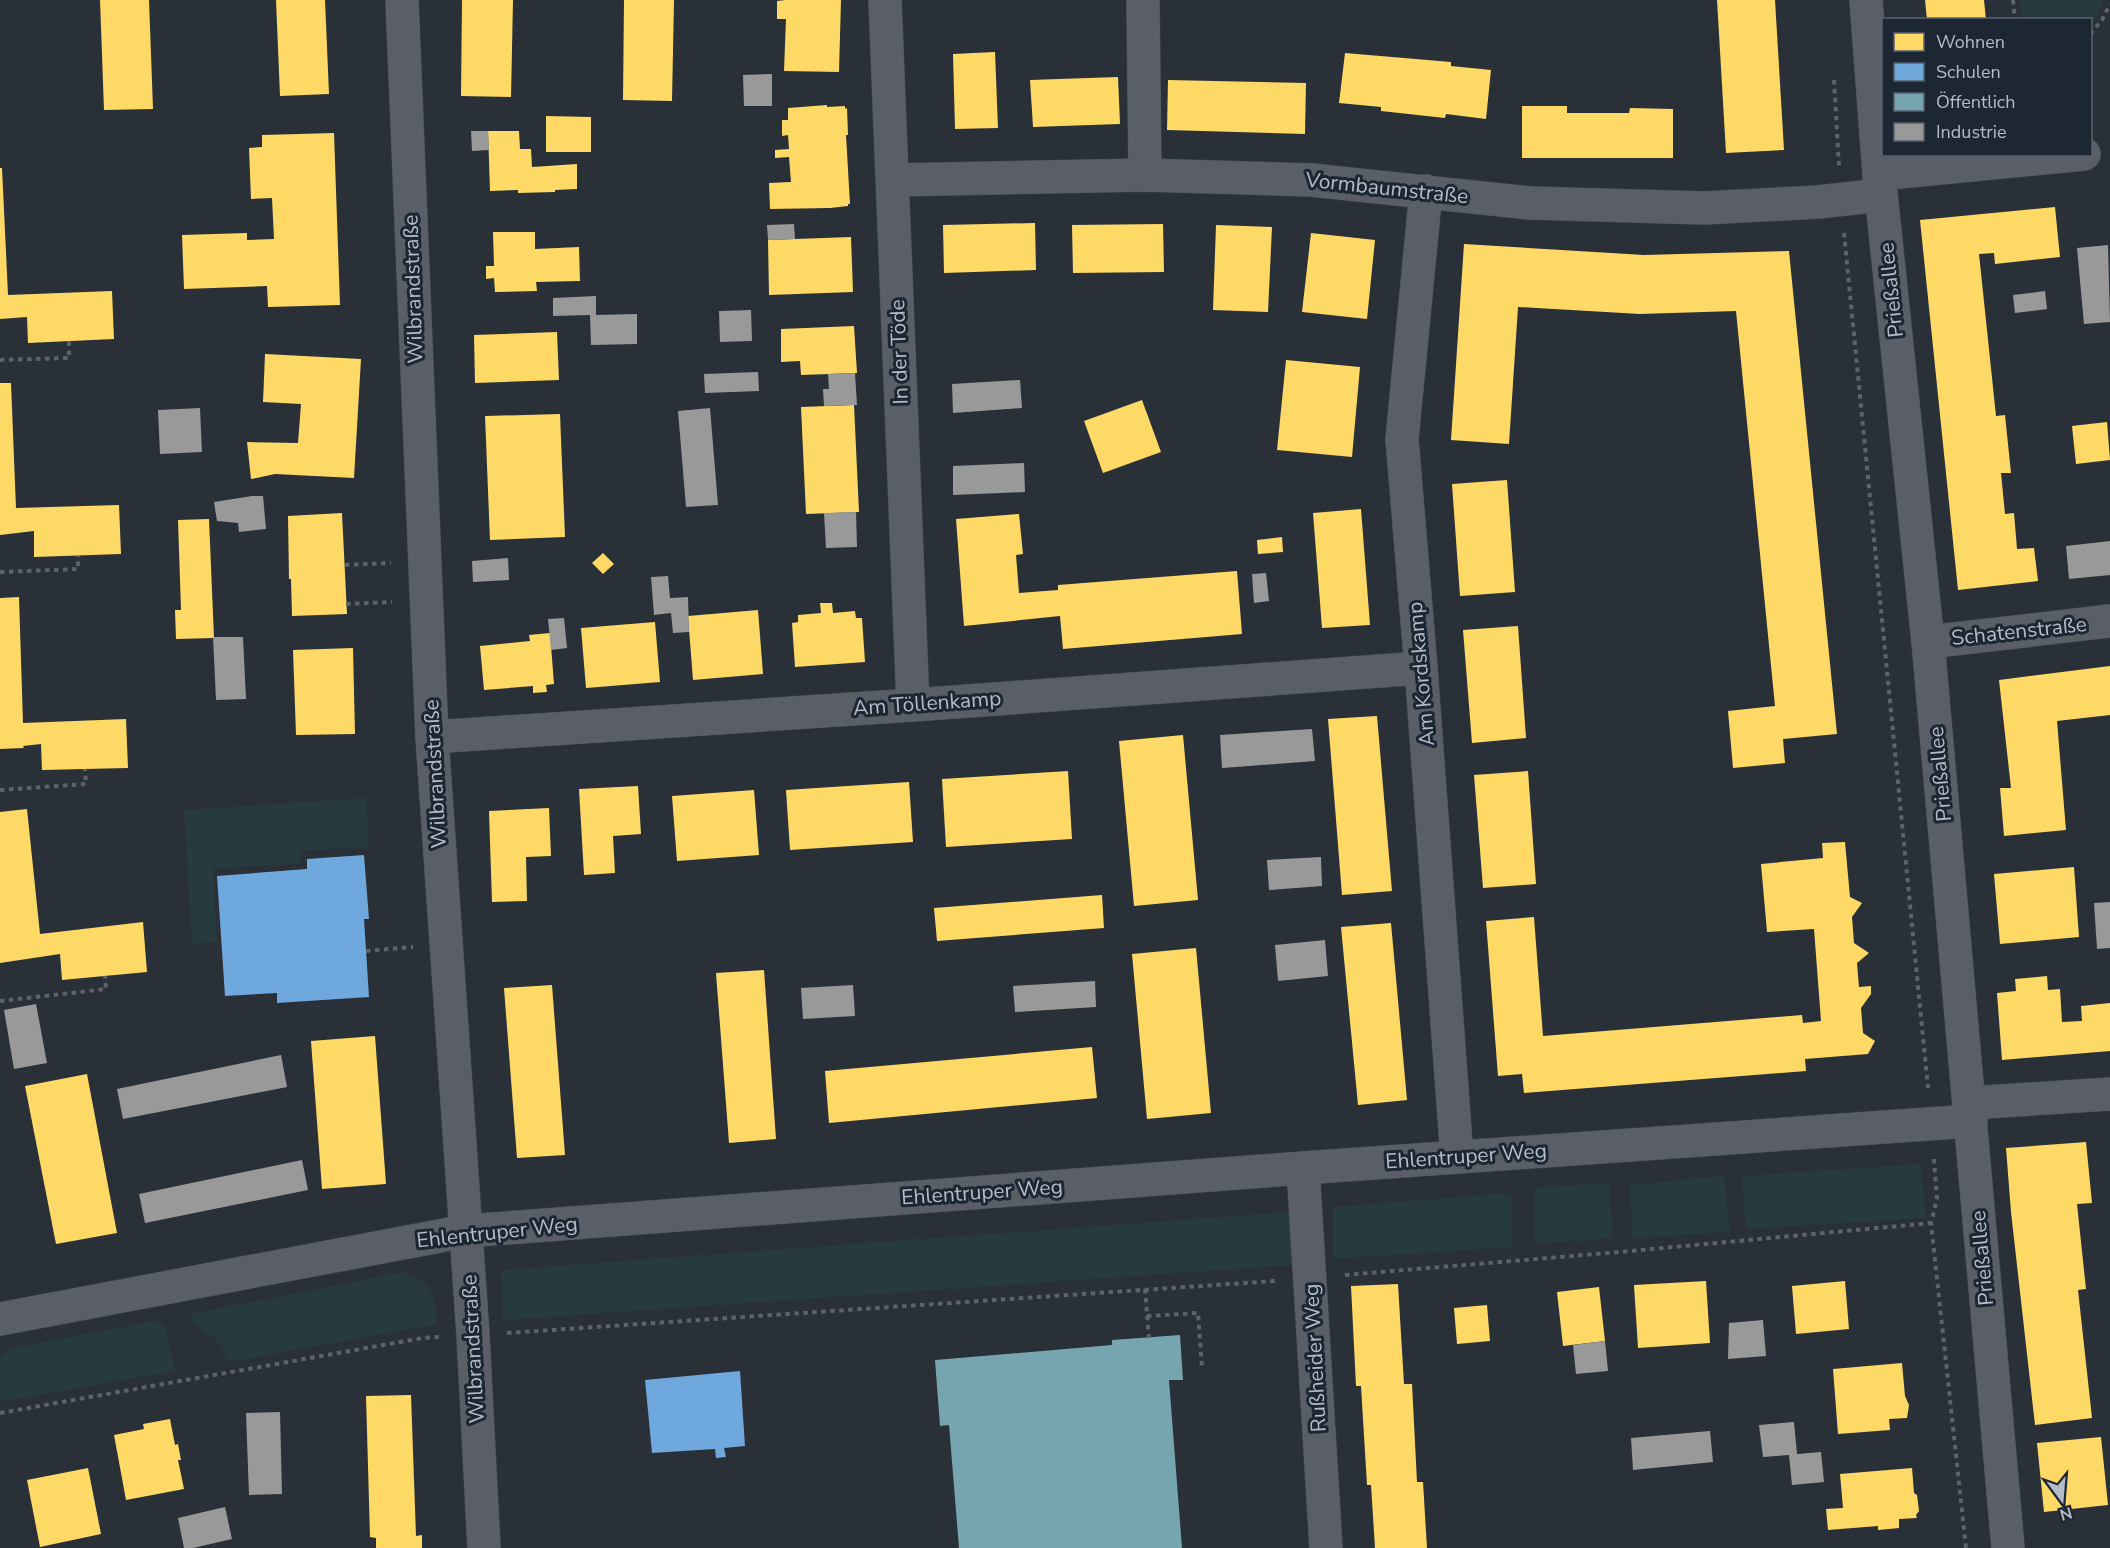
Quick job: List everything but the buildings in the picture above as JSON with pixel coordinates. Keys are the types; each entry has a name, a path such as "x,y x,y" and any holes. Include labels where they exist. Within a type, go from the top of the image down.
{"street":[{"name":"Wilbrandstraße","path":"402,0 432,736 473,1335 484,1548"},
{"name":"In der Töde","path":"885,0 914,705"},
{"path":"1143,0 1145,175"},
{"name":"Prießallee","path":"1866,0 1880,185 1928,642 2008,1548"},
{"path":"2092,154 2110,152"},
{"name":"Vormbaumstraße","path":"893,180 1145,175 1311,180 1530,203 1704,208 1841,199 1880,185 2071,156"},
{"name":"Am Kordskamp","path":"1426,191 1402,439 1457,1157"},
{"name":"Schatenstraße","path":"1928,642 2110,621"},
{"name":"Am Töllenkamp","path":"432,736 914,705 1421,668"},
{"name":"Ehlentruper Weg","path":"0,1319 466,1231 1303,1168 1930,1124 1970,1112 2110,1094"},
{"name":"Rußheider Weg","path":"1303,1168 1326,1548"}],"path":[{"path":"2013,0 2015,18"},
{"path":"2092,33 2102,21 2110,4"},
{"path":"1833,70 1841,199 1937,1199 1931,1223 1966,1548"},
{"path":"0,360 69,358 69,341"},
{"path":"0,572 78,569 78,556"},
{"path":"345,565 424,562"},
{"path":"346,604 426,600"},
{"path":"0,790 86,784 85,769"},
{"path":"366,951 446,945"},
{"path":"0,1001 106,989 105,976"},
{"path":"0,1413 423,1338 1311,1278 1931,1223"},
{"path":"1145,1289 1149,1338"},
{"path":"1147,1316 1198,1313 1202,1368"}],"green space":[{"path":"2020,0 2104,0 2092,23 2092,18 2022,18"},
{"path":"366,798 369,847 301,851 301,863 213,869 217,942 192,944 184,810"},
{"path":"1921,1164 1926,1218 1746,1229 1742,1176"},
{"path":"1724,1176 1730,1232 1633,1238 1629,1185"},
{"path":"1609,1183 1613,1238 1535,1244 1534,1188"},
{"path":"1511,1193 1513,1247 1333,1259 1333,1207"},
{"path":"1290,1212 1293,1265 503,1320 501,1270"},
{"path":"403,1272 427,1285 435,1304 437,1324 230,1362 217,1341 198,1327 190,1314"},
{"path":"154,1321 166,1327 175,1371 0,1402 0,1356 12,1348"}]}
